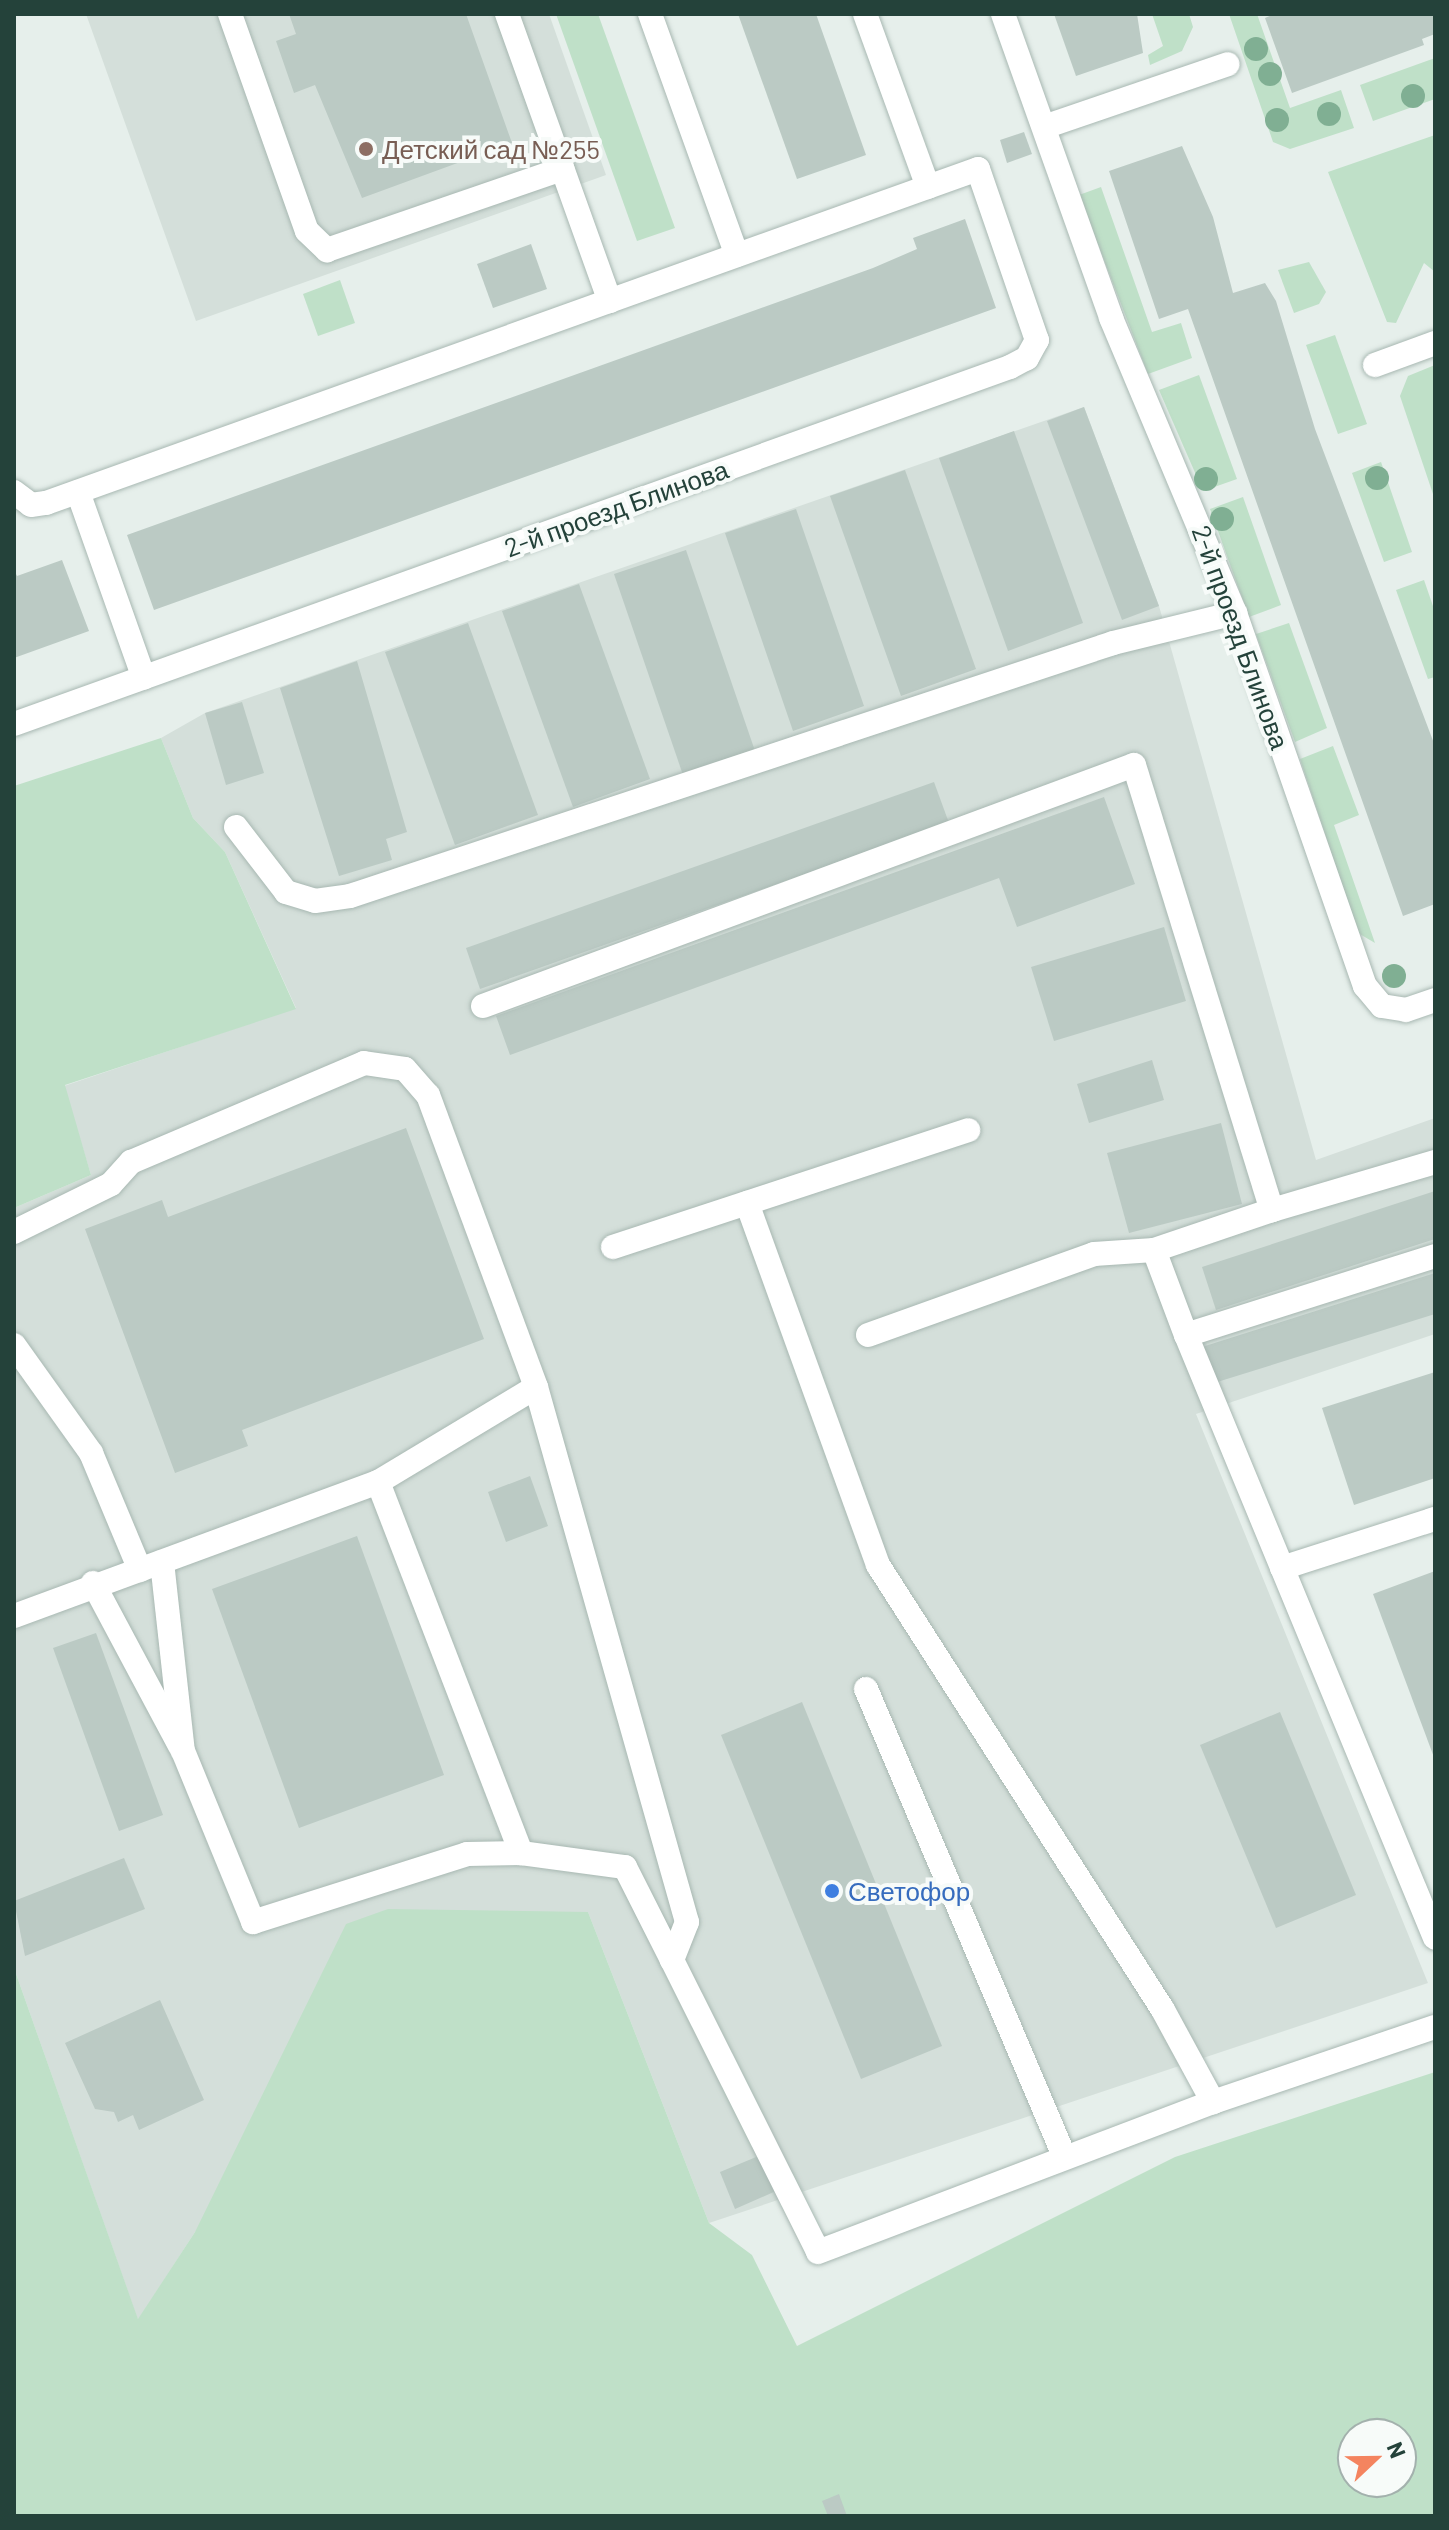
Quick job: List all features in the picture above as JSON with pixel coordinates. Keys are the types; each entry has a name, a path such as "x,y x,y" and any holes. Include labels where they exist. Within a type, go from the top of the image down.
{"street":[{"path":"230,14 307,231 327,250 562,169"},
{"path":"507,14 610,301"},
{"path":"650,14 737,255"},
{"path":"14,492 31,505 78,492 928,187 865,14"},
{"name":"2-й проезд Блинова","path":"1003,14 1111,318 1235,613 1365,986 1382,1006 1406,1010 1435,1000"},
{"path":"1044,127 1228,64"},
{"name":"2-й проезд Блинова","path":"14,724 1027,358 1037,340 1033,322 978,169 928,187"},
{"path":"1375,365 1435,343"},
{"path":"78,492 144,678"},
{"path":"236,827 286,892 315,901 350,896 1113,643 1235,613"},
{"path":"483,1006 1134,765 1272,1210"},
{"path":"14,1232 111,1184 131,1162 364,1063 405,1069 428,1095 536,1387 687,1922 672,1960"},
{"path":"613,1247 968,1130"},
{"path":"868,1335 1094,1254 1154,1250 1272,1210 1435,1162"},
{"path":"747,1203 878,1565 1163,2010 1213,2102"},
{"path":"1154,1250 1186,1335 1435,1938"},
{"path":"1186,1335 1435,1256"},
{"path":"14,1345 91,1453 151,1566 183,1751"},
{"path":"14,1616 93,1583 151,1566 378,1482 536,1387"},
{"path":"378,1482 521,1853"},
{"path":"1282,1568 1435,1519"},
{"path":"93,1583 183,1751 253,1922 467,1854 521,1853 625,1867 818,2252 1213,2102 1435,2027"},
{"path":"866,1689 1065,2158"}],"shaded area":[{"name":"Детский сад №255","path":"86,14 549,14 606,175 196,321"},
{"path":"1084,407 1159,606 1316,1160 1435,1118 1435,1334 1196,1414 1428,1983 709,2223 588,1912 195,2232 138,2320 14,1968 14,1208 91,1175 64,1086 296,1008 225,852 193,818 161,738 205,713"}],"green space":[{"path":"556,14 598,14 675,228 637,241"},
{"path":"1152,14 1189,14 1193,27 1182,51 1150,65 1148,55 1163,46"},
{"path":"1229,14 1257,14 1290,108 1341,90 1354,128 1290,149 1273,142"},
{"path":"1435,58 1435,99 1373,121 1360,85"},
{"path":"1435,135 1435,272 1424,263 1396,323 1387,322 1328,172"},
{"path":"1101,187 1152,332 1181,323 1192,358 1148,374 1079,195"},
{"path":"1309,262 1326,292 1319,304 1294,313 1278,270"},
{"path":"340,280 355,323 318,336 303,294"},
{"path":"1335,335 1367,424 1338,434 1306,345"},
{"path":"1435,365 1435,500 1400,396 1408,376"},
{"path":"1199,375 1237,479 1203,491 1159,390"},
{"path":"1381,462 1412,552 1384,562 1352,473"},
{"path":"1243,497 1281,605 1249,617 1210,509"},
{"path":"1424,580 1435,612 1435,677 1428,679 1396,590"},
{"path":"1289,623 1327,728 1295,742 1256,634"},
{"path":"161,738 193,818 225,852 296,1009 65,1085 91,1175 14,1208 14,786"},
{"path":"1333,746 1359,815 1334,825 1375,943 1358,933 1300,759"},
{"path":"388,1909 588,1912 709,2223 752,2255 797,2346 1175,2157 1435,2072 1435,2516 14,2516 14,1968 138,2319 195,2232 346,1924"}],"building":[{"path":"289,14 466,14 512,143 362,198 315,85 294,93 276,41 296,34"},
{"path":"738,14 816,14 866,155 797,179"},
{"path":"1054,14 1137,14 1143,53 1076,76"},
{"path":"1274,14 1435,14 1435,34 1422,39 1424,45 1292,93 1265,18"},
{"path":"1024,132 1032,154 1007,163 1000,140"},
{"path":"1182,146 1213,217 1233,293 1265,283 1276,301 1315,429 1435,746 1435,904 1403,916 1188,309 1159,319 1109,171"},
{"path":"965,219 996,308 154,610 127,535 873,268 917,249 913,238"},
{"path":"531,244 547,289 493,308 477,264"},
{"path":"1084,407 1159,606 1122,620 1047,421"},
{"path":"1014,431 1083,623 1008,651 939,458"},
{"path":"905,470 976,669 901,696 830,496"},
{"path":"796,509 864,706 793,731 725,533"},
{"path":"686,550 755,751 683,775 614,574"},
{"path":"62,560 89,631 14,658 14,570 17,576"},
{"path":"579,584 650,779 573,807 502,611"},
{"path":"468,623 538,815 455,845 385,652"},
{"path":"357,661 407,832 386,839 392,860 339,876 280,688"},
{"path":"242,702 264,773 226,785 205,713"},
{"path":"934,782 949,823 480,989 466,948"},
{"path":"1104,797 1135,884 1017,927 999,878 510,1055 496,1016"},
{"path":"1164,927 1186,1001 1054,1041 1031,967"},
{"path":"1152,1060 1164,1100 1089,1123 1077,1084"},
{"path":"1221,1123 1242,1204 1129,1233 1107,1153"},
{"path":"406,1128 484,1339 242,1430 248,1446 175,1473 85,1229 162,1200 168,1217"},
{"path":"1435,1191 1435,1239 1216,1310 1202,1267"},
{"path":"1435,1273 1435,1314 1214,1383 1202,1347"},
{"path":"1435,1372 1435,1478 1354,1505 1322,1408"},
{"path":"530,1476 548,1526 506,1542 488,1492"},
{"path":"357,1536 444,1775 299,1828 212,1589"},
{"path":"1435,1571 1435,1760 1373,1594"},
{"path":"96,1633 163,1815 119,1831 53,1648"},
{"name":"Светофор","path":"802,1702 942,2046 861,2079 721,1735"},
{"path":"1280,1712 1356,1895 1276,1928 1200,1745"},
{"path":"124,1858 145,1909 25,1956 14,1901"},
{"path":"160,2000 204,2100 139,2130 133,2115 118,2122 114,2112 95,2109 65,2043"},
{"path":"761,2155 776,2191 735,2209 720,2172"},
{"path":"839,2494 847,2516 828,2516 822,2501"}],"place":[{"name":"Детский сад №255","path":"366,149"},
{"name":"Светофор","path":"832,1891"}]}
